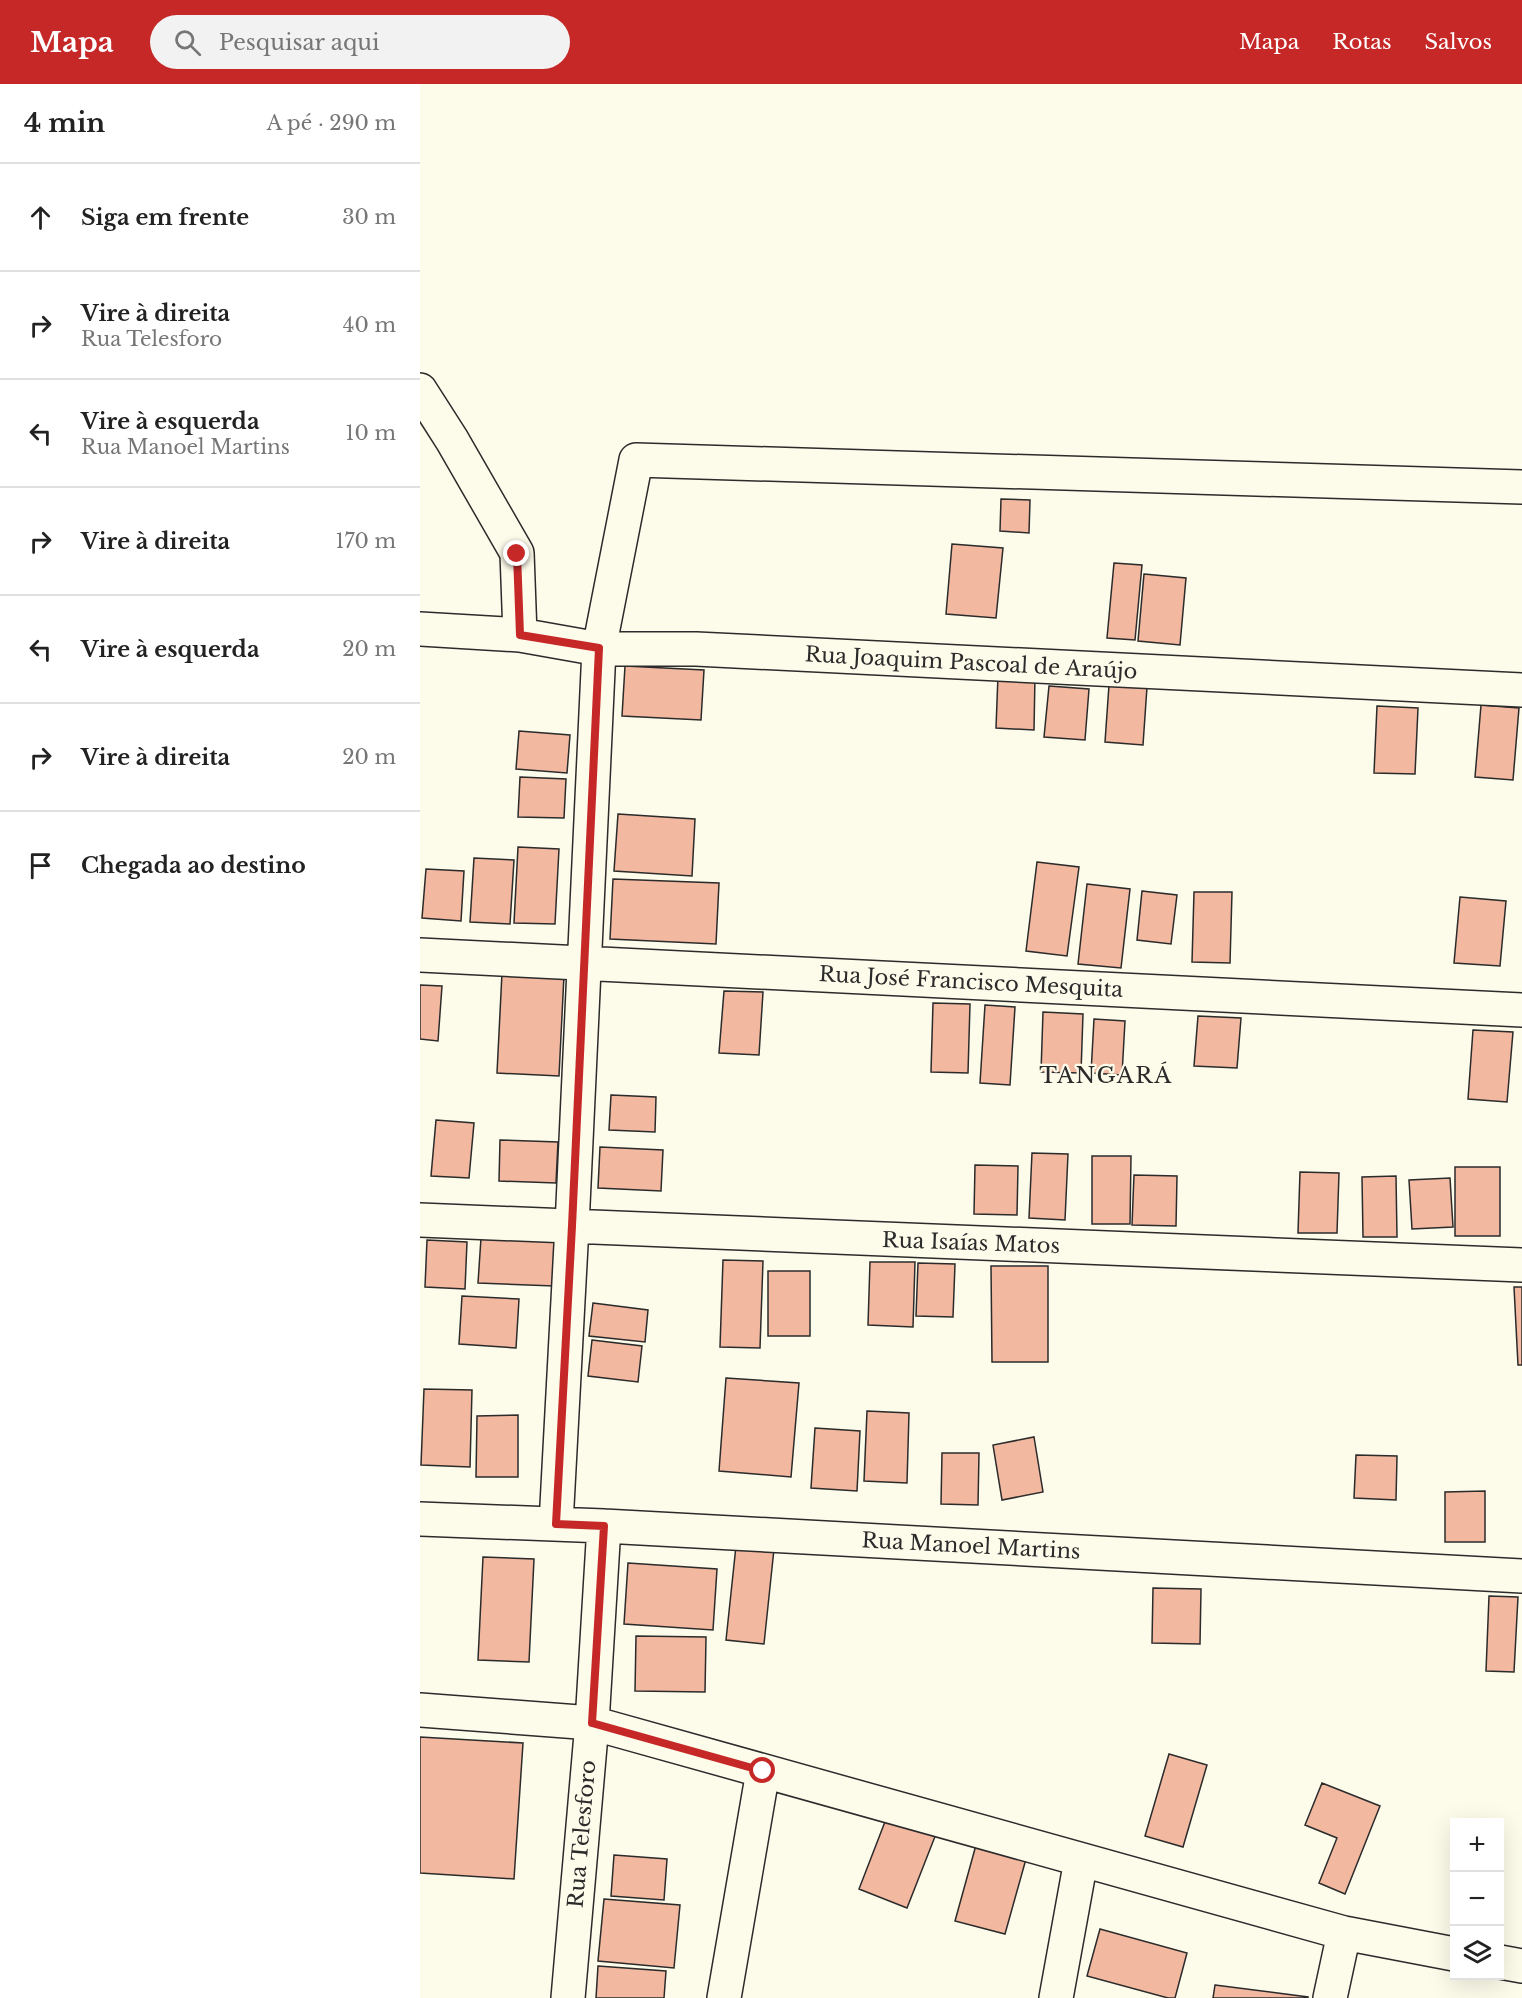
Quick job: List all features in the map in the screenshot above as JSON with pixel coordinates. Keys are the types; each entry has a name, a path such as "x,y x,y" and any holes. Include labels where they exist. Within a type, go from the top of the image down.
{"street":[{"path":"420,390 452,440 517,554 520,635"},
{"path":"556,1524 599,648 636,460 1522,487"},
{"name":"Rua Joaquim Pascoal de Araújo","path":"420,629 520,635 599,648 696,649 1522,690"},
{"name":"Rua José Francisco Mesquita","path":"420,955 1522,1010"},
{"name":"Rua Isaías Matos","path":"420,1220 1522,1265"},
{"name":"Rua Manoel Martins","path":"420,1519 604,1526 1522,1576"},
{"name":"Rua Telesforo","path":"568,1998 592,1723 604,1526"},
{"path":"420,1710 592,1723 1344,1933 1450,1953"},
{"path":"724,1998 763,1771"},
{"path":"1056,1998 1081,1860"},
{"path":"1330,1998 1344,1933"},
{"path":"1504,1963 1522,1966"}],"building":[{"path":"1001,499 1030,500 1029,533 1000,531"},
{"path":"952,544 1003,548 996,618 946,614"},
{"path":"1114,563 1142,565 1135,640 1107,638"},
{"path":"1144,574 1186,578 1180,645 1138,641"},
{"path":"625,666 704,670 701,720 622,716"},
{"path":"998,675 1035,676 1034,730 996,728"},
{"path":"1109,685 1147,687 1143,745 1105,742"},
{"path":"1049,686 1089,689 1085,740 1044,737"},
{"path":"1481,705 1519,708 1513,780 1475,777"},
{"path":"1377,706 1418,708 1415,774 1374,773"},
{"path":"519,731 570,735 567,773 516,769"},
{"path":"520,777 566,779 564,818 518,817"},
{"path":"618,814 695,819 692,876 614,871"},
{"path":"518,847 559,849 555,924 514,923"},
{"path":"474,858 514,860 510,924 470,922"},
{"path":"1037,862 1079,867 1067,956 1026,951"},
{"path":"426,869 464,871 461,921 422,918"},
{"path":"613,879 719,883 716,944 610,939"},
{"path":"1087,884 1130,889 1121,968 1078,964"},
{"path":"1142,891 1177,895 1171,944 1137,940"},
{"path":"1194,892 1232,892 1230,963 1192,962"},
{"path":"1460,897 1506,901 1500,966 1454,963"},
{"path":"502,973 564,975 559,1076 497,1073"},
{"path":"420,985 442,986 438,1041 420,1039"},
{"path":"724,991 763,992 759,1055 719,1053"},
{"path":"933,1003 970,1004 968,1073 931,1072"},
{"path":"985,1005 1015,1007 1010,1085 980,1083"},
{"path":"1043,1012 1083,1014 1081,1073 1041,1072"},
{"path":"1198,1016 1241,1018 1237,1068 1194,1066"},
{"path":"1094,1019 1125,1021 1122,1075 1091,1073"},
{"path":"1473,1030 1513,1032 1507,1102 1468,1099"},
{"path":"611,1095 656,1097 655,1132 609,1130"},
{"path":"436,1120 474,1123 469,1178 431,1176"},
{"path":"500,1140 558,1142 556,1183 499,1181"},
{"path":"600,1147 663,1150 661,1191 598,1188"},
{"path":"1032,1153 1068,1154 1065,1220 1029,1218"},
{"path":"1092,1156 1131,1156 1130,1224 1092,1224"},
{"path":"975,1165 1018,1166 1017,1215 974,1214"},
{"path":"1455,1167 1500,1167 1500,1236 1455,1236"},
{"path":"1300,1172 1339,1173 1337,1233 1298,1233"},
{"path":"1134,1175 1177,1176 1176,1226 1132,1225"},
{"path":"1396,1176 1397,1237 1363,1237 1362,1177"},
{"path":"1450,1178 1453,1227 1412,1229 1409,1180"},
{"path":"481,1238 556,1241 554,1286 478,1283"},
{"path":"427,1240 467,1242 465,1289 425,1287"},
{"path":"723,1260 763,1261 760,1348 720,1347"},
{"path":"870,1262 915,1262 913,1327 868,1325"},
{"path":"918,1263 955,1264 953,1317 916,1316"},
{"path":"991,1266 1048,1266 1048,1362 992,1362"},
{"path":"768,1271 810,1271 810,1336 768,1336"},
{"path":"1514,1287 1522,1287 1522,1365 1518,1365"},
{"path":"462,1296 519,1299 516,1348 459,1344"},
{"path":"593,1303 648,1310 645,1342 589,1336"},
{"path":"592,1340 642,1346 638,1382 588,1376"},
{"path":"726,1378 799,1383 791,1477 719,1471"},
{"path":"424,1389 472,1390 470,1467 421,1465"},
{"path":"867,1411 909,1413 907,1483 864,1481"},
{"path":"518,1415 518,1477 476,1477 477,1416"},
{"path":"815,1428 860,1431 857,1491 811,1488"},
{"path":"1034,1437 1043,1492 1002,1500 993,1445"},
{"path":"942,1453 979,1453 978,1505 941,1504"},
{"path":"1356,1455 1397,1456 1396,1500 1354,1498"},
{"path":"1485,1491 1485,1542 1445,1542 1445,1492"},
{"path":"736,1546 774,1549 764,1644 726,1640"},
{"path":"483,1557 534,1559 529,1662 478,1660"},
{"path":"628,1563 717,1569 713,1630 624,1624"},
{"path":"1153,1588 1201,1589 1200,1644 1152,1643"},
{"path":"1489,1596 1518,1597 1514,1672 1486,1671"},
{"path":"636,1636 706,1637 705,1692 635,1691"},
{"path":"420,1737 523,1743 514,1879 420,1873"},
{"path":"1169,1754 1207,1765 1183,1847 1145,1836"},
{"path":"1322,1783 1380,1806 1345,1894 1319,1883 1337,1838 1305,1825"},
{"path":"888,1814 936,1834 907,1908 859,1889"},
{"path":"976,1845 1026,1859 1005,1934 955,1921"},
{"path":"614,1855 667,1859 664,1900 611,1896"},
{"path":"604,1899 680,1905 674,1968 598,1961"},
{"path":"1100,1929 1187,1953 1175,1998 1087,1976"},
{"path":"598,1966 666,1971 664,1998 596,1998"},
{"path":"1215,1985 1308,1997 1308,1998 1213,1998"}],"district":[{"name":"TANGARÁ","path":"1106,1075"}],"route":[{"path":"517,554 520,635 599,648 556,1524 604,1526 592,1723 763,1771"}]}
